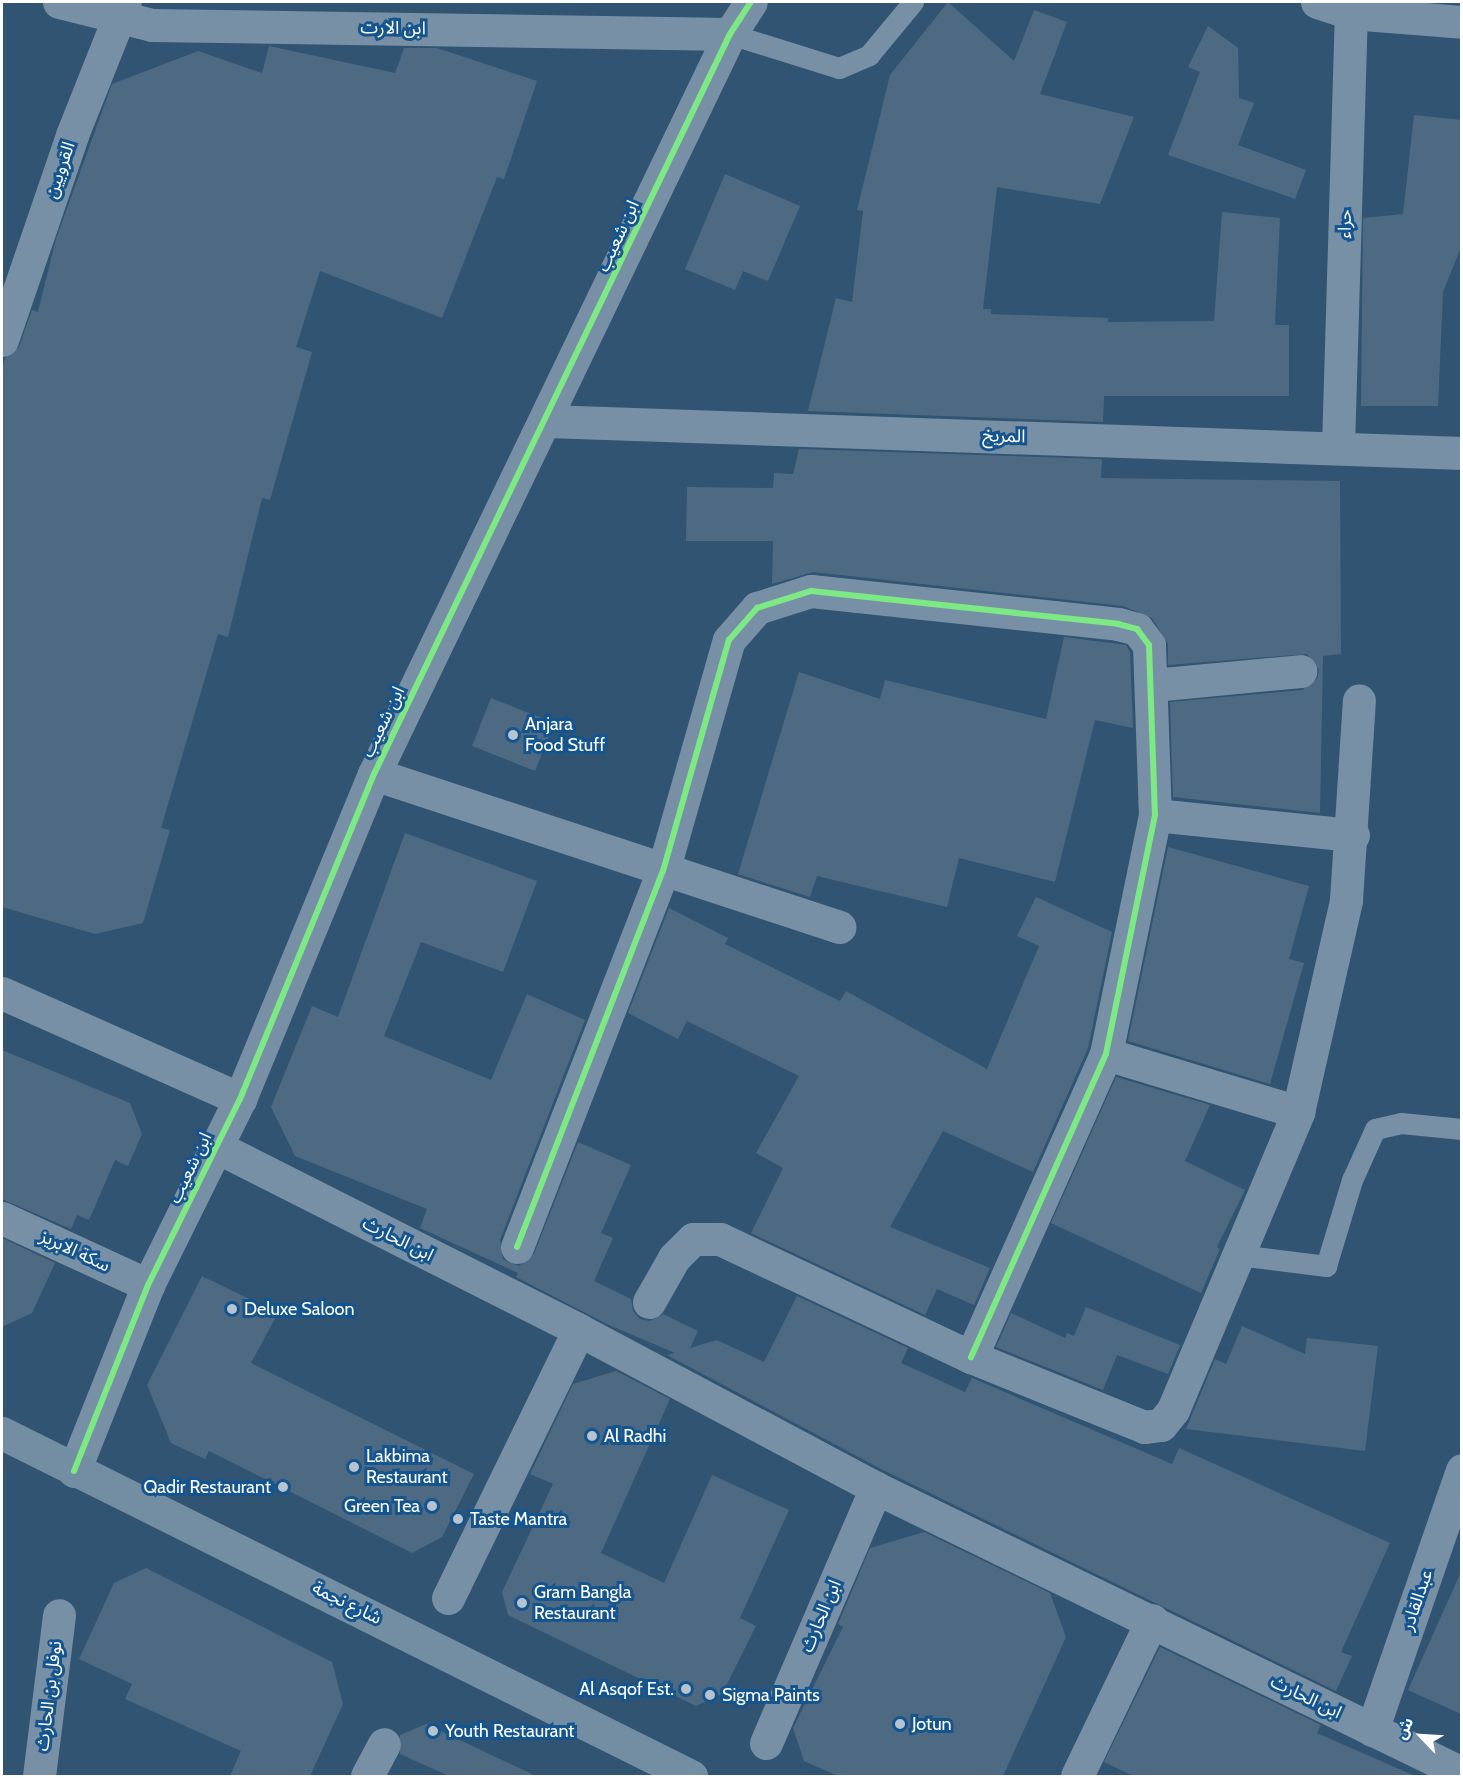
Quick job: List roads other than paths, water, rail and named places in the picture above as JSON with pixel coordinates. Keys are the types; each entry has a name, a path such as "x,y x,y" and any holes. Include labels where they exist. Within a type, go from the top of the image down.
{"main road":[{"name":"شارع نجمة","path":"2,1433 74,1471 691,1776"}],"street":[{"name":"ابن الارت","path":"59,2 121,11 152,25 315,14 730,34"},
{"name":"ابن شعيب","path":"74,1471 148,1285 240,1099 374,774 547,422 730,34 751,2"},
{"path":"1317,2 1461,22"},
{"name":"حراء","path":"1338,447 1351,7"},
{"name":"القرويين","path":"2,340 121,11"},
{"name":"المريخ","path":"547,422 1338,447 1461,453"},
{"path":"517,1247 663,871 729,640 757,608 811,591 1118,624 1137,629 1149,645 1153,685 1155,815 1106,1054 971,1357"},
{"path":"1153,685 1300,671"},
{"path":"649,1302 674,1258 693,1239 707,1236 971,1357 1144,1427 1161,1425 1173,1410 1298,1112 1346,900 1353,835 1359,700"},
{"path":"374,774 663,871 840,927"},
{"path":"1155,815 1353,835"},
{"path":"2,993 240,1099"},
{"path":"1106,1054 1298,1112"},
{"name":"ابن الحارث","path":"217,1147 579,1330 876,1488 1152,1620 1461,1773"},
{"name":"سكة الابريز","path":"2,1218 148,1285"},
{"path":"448,1598 579,1330"},
{"name":"عبدالقادر","path":"1372,1730 1461,1470"},
{"name":"ابن الحارث","path":"766,1743 876,1488"},
{"name":"نوفل بن الحارث","path":"39,1776 59,1615"},
{"path":"1077,1776 1152,1620"},
{"path":"367,1776 384,1744"}],"lane":[{"path":"730,34 839,68 869,56 913,2"},
{"path":"1238,1255 1326,1266 1352,1180 1375,1130 1401,1123 1461,1129"}],"place":[{"name":"Anjara Food Stuff","path":"513,735"},
{"name":"Deluxe Saloon","path":"232,1309"},
{"name":"Al Radhi","path":"592,1436"},
{"name":"Lakbima Restaurant","path":"354,1467"},
{"name":"Qadir Restaurant","path":"283,1487"},
{"name":"Green Tea","path":"432,1506"},
{"name":"Taste Mantra","path":"458,1519"},
{"name":"Gram Bangla Restaurant","path":"522,1603"},
{"name":"Al Asqof Est.","path":"686,1689"},
{"name":"Sigma Paints","path":"710,1695"},
{"name":"Jotun","path":"900,1724"},
{"name":"Youth Restaurant","path":"433,1731"}]}
